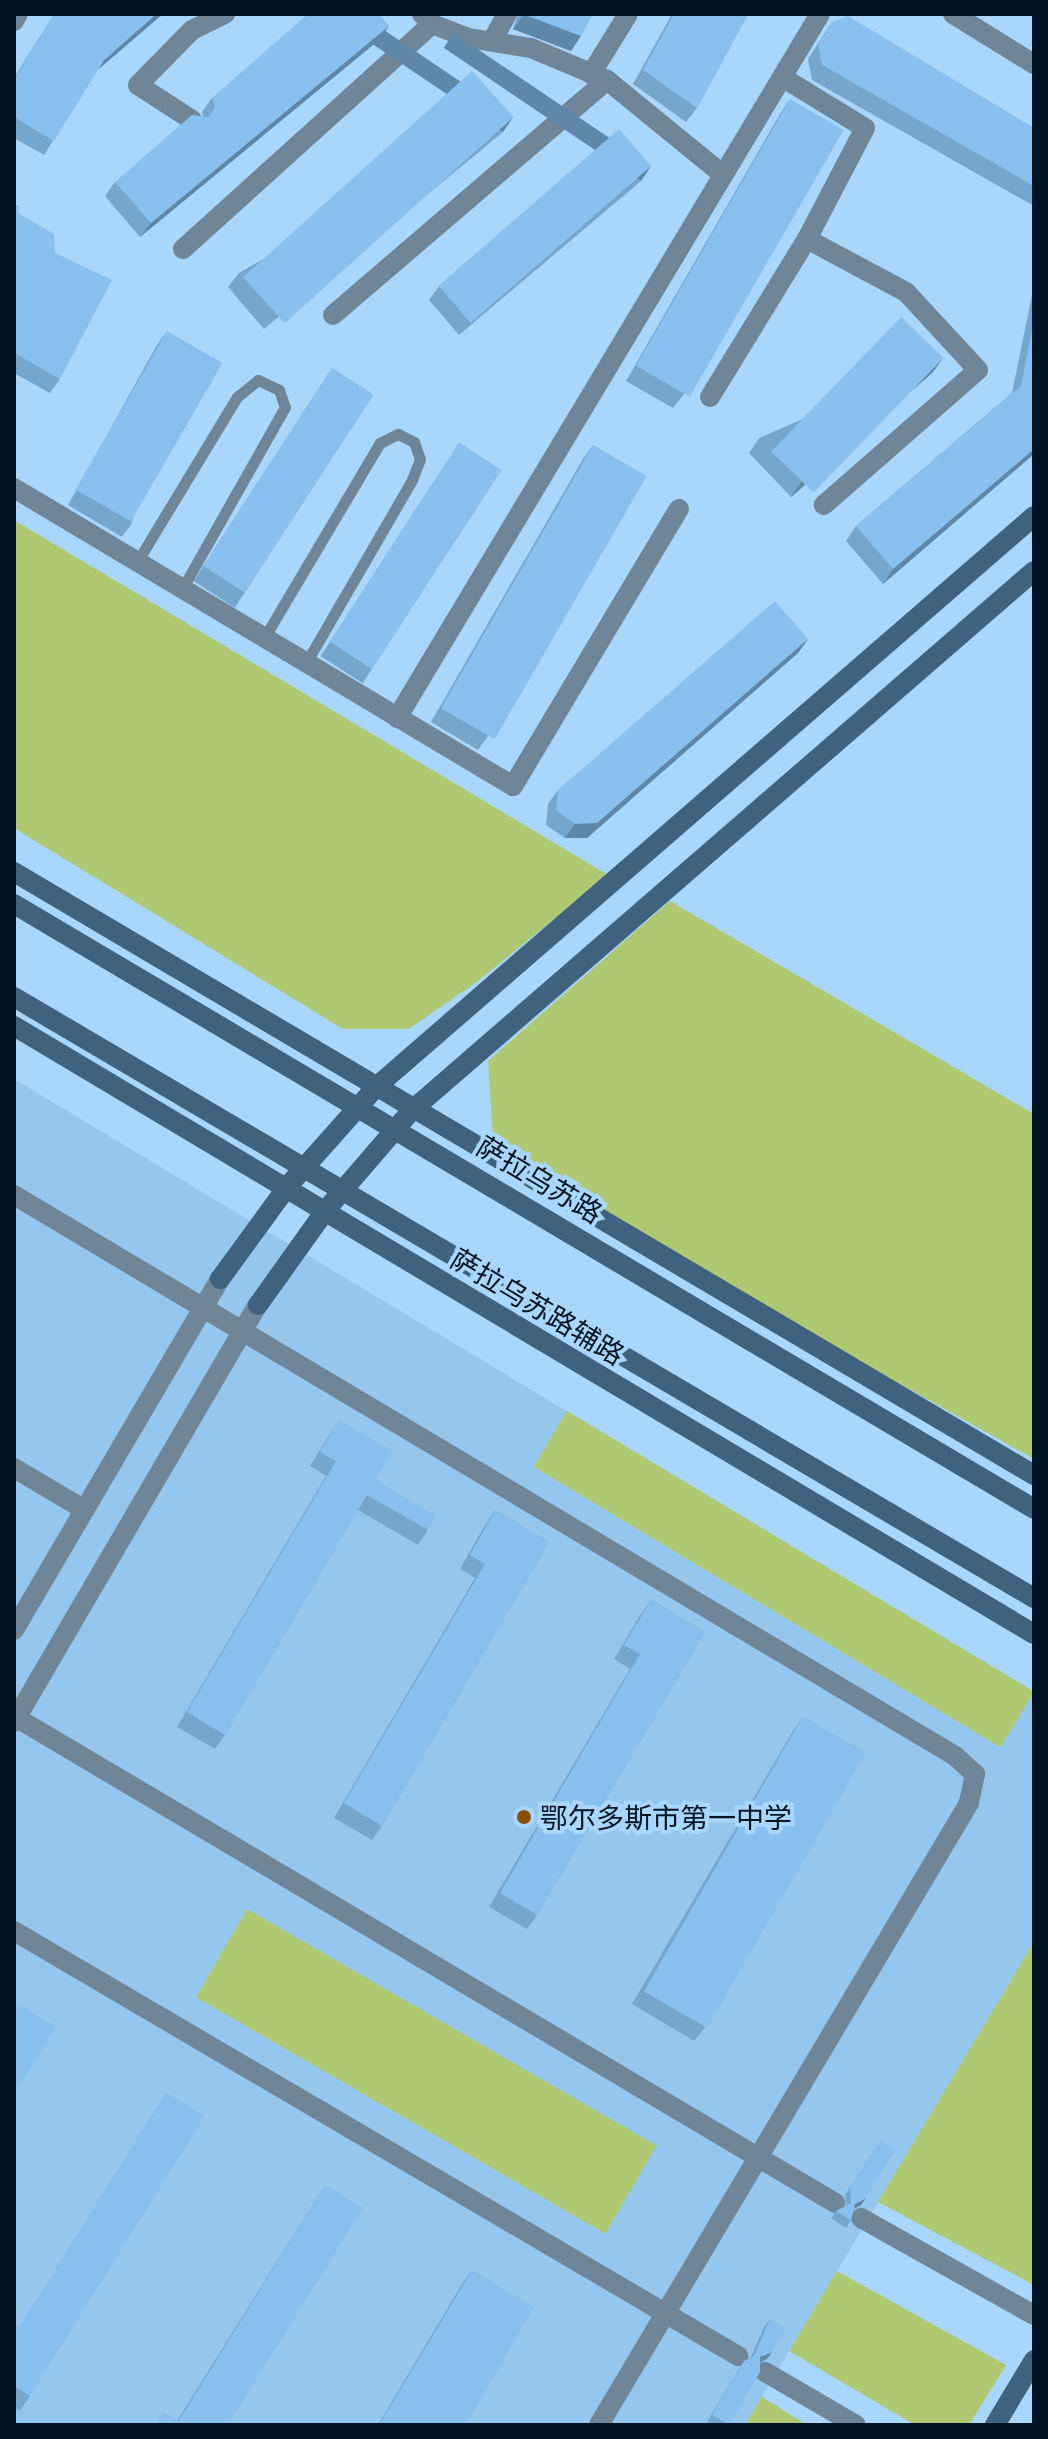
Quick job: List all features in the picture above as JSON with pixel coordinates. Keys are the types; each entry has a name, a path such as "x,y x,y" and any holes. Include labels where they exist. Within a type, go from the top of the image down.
{"street":[{"path":"14,21 18,14"},
{"path":"192,120 138,85 192,30 225,14"},
{"path":"492,41 507,14"},
{"path":"333,315 599,77 628,14"},
{"path":"397,718 721,173 820,14"},
{"path":"953,14 1034,64"},
{"path":"183,249 427,19 492,41 531,48 599,77 721,173"},
{"path":"710,397 807,239 865,128 782,77"},
{"path":"807,239 906,292 978,370 824,505"},
{"path":"14,488 513,786 679,509"},
{"path":"14,1630 220,1279 287,1187 359,1105 1034,516"},
{"path":"835,2203 15,1720 258,1305 325,1211 396,1126 1034,571"},
{"path":"14,872 376,1087 411,1111 1034,1475"},
{"name":"萨拉乌苏路","path":"14,904 396,1126 1034,1509"},
{"path":"14,997 1034,1598"},
{"name":"萨拉乌苏路辅路","path":"14,1026 1034,1634"},
{"path":"14,1195 955,1756 975,1774 969,1803 599,2425"},
{"path":"14,1468 85,1510"},
{"path":"14,1931 738,2356"},
{"path":"861,2218 1034,2315"},
{"path":"995,2425 1034,2360"},
{"path":"765,2372 856,2425"}],"lane":[{"path":"137,562 237,397 258,380 279,390 285,407 182,589"},
{"path":"264,638 380,443 398,434 414,442 420,459 412,480 306,663"}],"shaded area":[{"name":"鄂尔多斯市第一中学","path":"14,1079 1034,1692 1034,1942 745,2425 14,2425"}],"green space":[{"path":"14,520 608,875 478,981 409,1029 343,1029 14,828"},
{"path":"670,901 1034,1114 1034,1459 494,1157 488,1061"},
{"path":"567,1411 1034,1692 1001,1747 534,1467"},
{"path":"247,1909 657,2146 606,2234 196,1997"},
{"path":"1034,1942 1034,2285 878,2202"},
{"path":"837,2271 1006,2365 969,2425 915,2425 789,2351"},
{"path":"762,2397 807,2425 745,2425"}],"building":[{"path":"54,14 156,14 104,60 54,141 14,117 14,80"},
{"path":"308,14 379,14 389,26 151,223 115,182 192,115 209,117 215,107 212,98"},
{"path":"524,14 593,14 581,36"},
{"path":"674,14 748,14 697,108 643,70"},
{"path":"848,16 1034,128 1034,186 822,65 818,45 832,22"},
{"path":"472,71 513,117 285,323 243,277"},
{"path":"790,99 844,130 690,397 636,366"},
{"path":"619,129 651,166 471,323 439,286"},
{"path":"14,204 19,206 18,213 54,234 55,253 112,280 60,379 14,353"},
{"path":"901,317 943,358 814,493 771,452"},
{"path":"1034,321 1034,449 893,569 856,526 1021,386"},
{"path":"167,331 222,363 131,521 76,489"},
{"path":"332,368 373,395 245,593 203,566"},
{"path":"459,443 501,470 372,669 330,642"},
{"path":"593,445 647,476 495,739 441,708"},
{"path":"775,601 808,639 597,823 575,824 556,810 558,790"},
{"path":"339,1420 393,1451 376,1480 436,1516 428,1530 367,1495 225,1735 187,1712 336,1461 320,1452"},
{"path":"495,1510 549,1542 382,1826 344,1803 485,1564 470,1555"},
{"path":"651,1600 705,1632 537,1915 500,1893 640,1654 624,1645"},
{"path":"803,1716 866,1752 707,2028 644,1991"},
{"path":"18,2004 56,2027 14,2095 14,2010"},
{"path":"166,2093 205,2116 30,2396 14,2386 14,2324 20,2327"},
{"path":"881,2140 896,2149 866,2198 855,2204 851,2220 836,2211 851,2203 850,2188"},
{"path":"325,2185 363,2208 228,2425 156,2425 164,2413 178,2422"},
{"path":"472,2270 534,2307 466,2425 379,2425"},
{"path":"770,2319 786,2329 772,2352 760,2357 760,2372 729,2425 712,2415 744,2361 754,2356"}],"place":[{"name":"鄂尔多斯市第一中学","path":"524,1817"}]}
